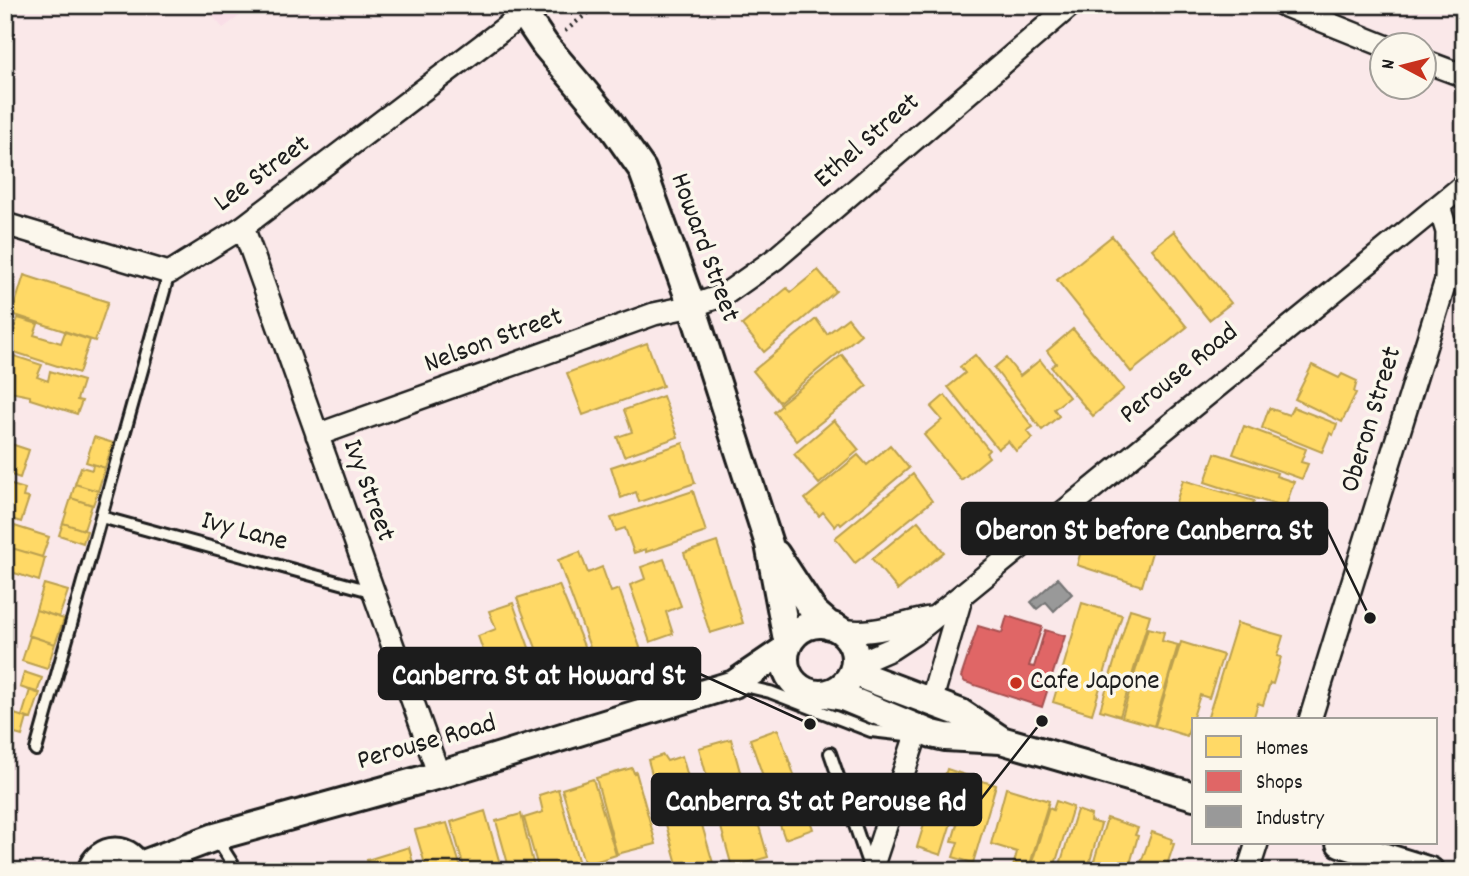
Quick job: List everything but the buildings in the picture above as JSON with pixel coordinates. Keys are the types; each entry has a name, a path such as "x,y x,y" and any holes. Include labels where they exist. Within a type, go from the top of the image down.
{"street":[{"name":"Ethel Street","path":"692,306 724,295 775,258 1071,5"},
{"path":"1283,5 1368,39"},
{"name":"Howard Street","path":"520,9 642,169 692,306 769,544 787,647"},
{"name":"Lee Street","path":"169,273 243,227 520,9"},
{"path":"1438,66 1464,76"},
{"path":"1439,206 1464,185"},
{"name":"Perouse Road","path":"854,666 897,645 962,595 1439,206"},
{"name":"Oberon Street","path":"1311,718 1446,280 1447,232 1439,206"},
{"path":"5,224 169,273"},
{"name":"Ivy Street","path":"243,227 439,775"},
{"name":"Nelson Street","path":"317,435 654,314 692,306"},
{"name":"Howard Street","path":"769,544 810,606 833,627"},
{"path":"871,871 917,732 931,702 962,595"},
{"name":"Perouse Road","path":"833,627 846,631 870,630 934,617"},
{"path":"826,694 840,688 851,675 854,666 852,646 846,636 833,627 818,624 795,635 787,647 786,668 797,686 810,693 847,699 917,732 945,737 1001,740 1192,795"},
{"name":"Perouse Road","path":"139,868 215,837 439,775 734,684 787,647"},
{"path":"854,666 869,678 961,713 1001,740"},
{"name":"Perouse Road","path":"734,684 797,686"},
{"path":"1248,871 1257,844"},
{"path":"1343,844 1430,871"},
{"path":"91,871 98,858 112,851 128,854 139,868"}],"lane":[{"path":"36,750 169,273"},
{"name":"Ivy Lane","path":"101,517 374,592"},
{"path":"734,684 770,692 871,731 917,732"},
{"path":"831,753 871,871"},
{"path":"215,837 237,871"}],"path":[{"path":"563,33 597,5"}],"shaded area":[{"path":"203,5 255,5 223,28"}],"place":[{"name":"Oberon St before Canberra St","path":"1370,618"},
{"name":"Cafe Japone","path":"1016,683"},
{"name":"Canberra St at Perouse Rd","path":"1042,721"},
{"name":"Canberra St at Howard St","path":"810,724"}]}
